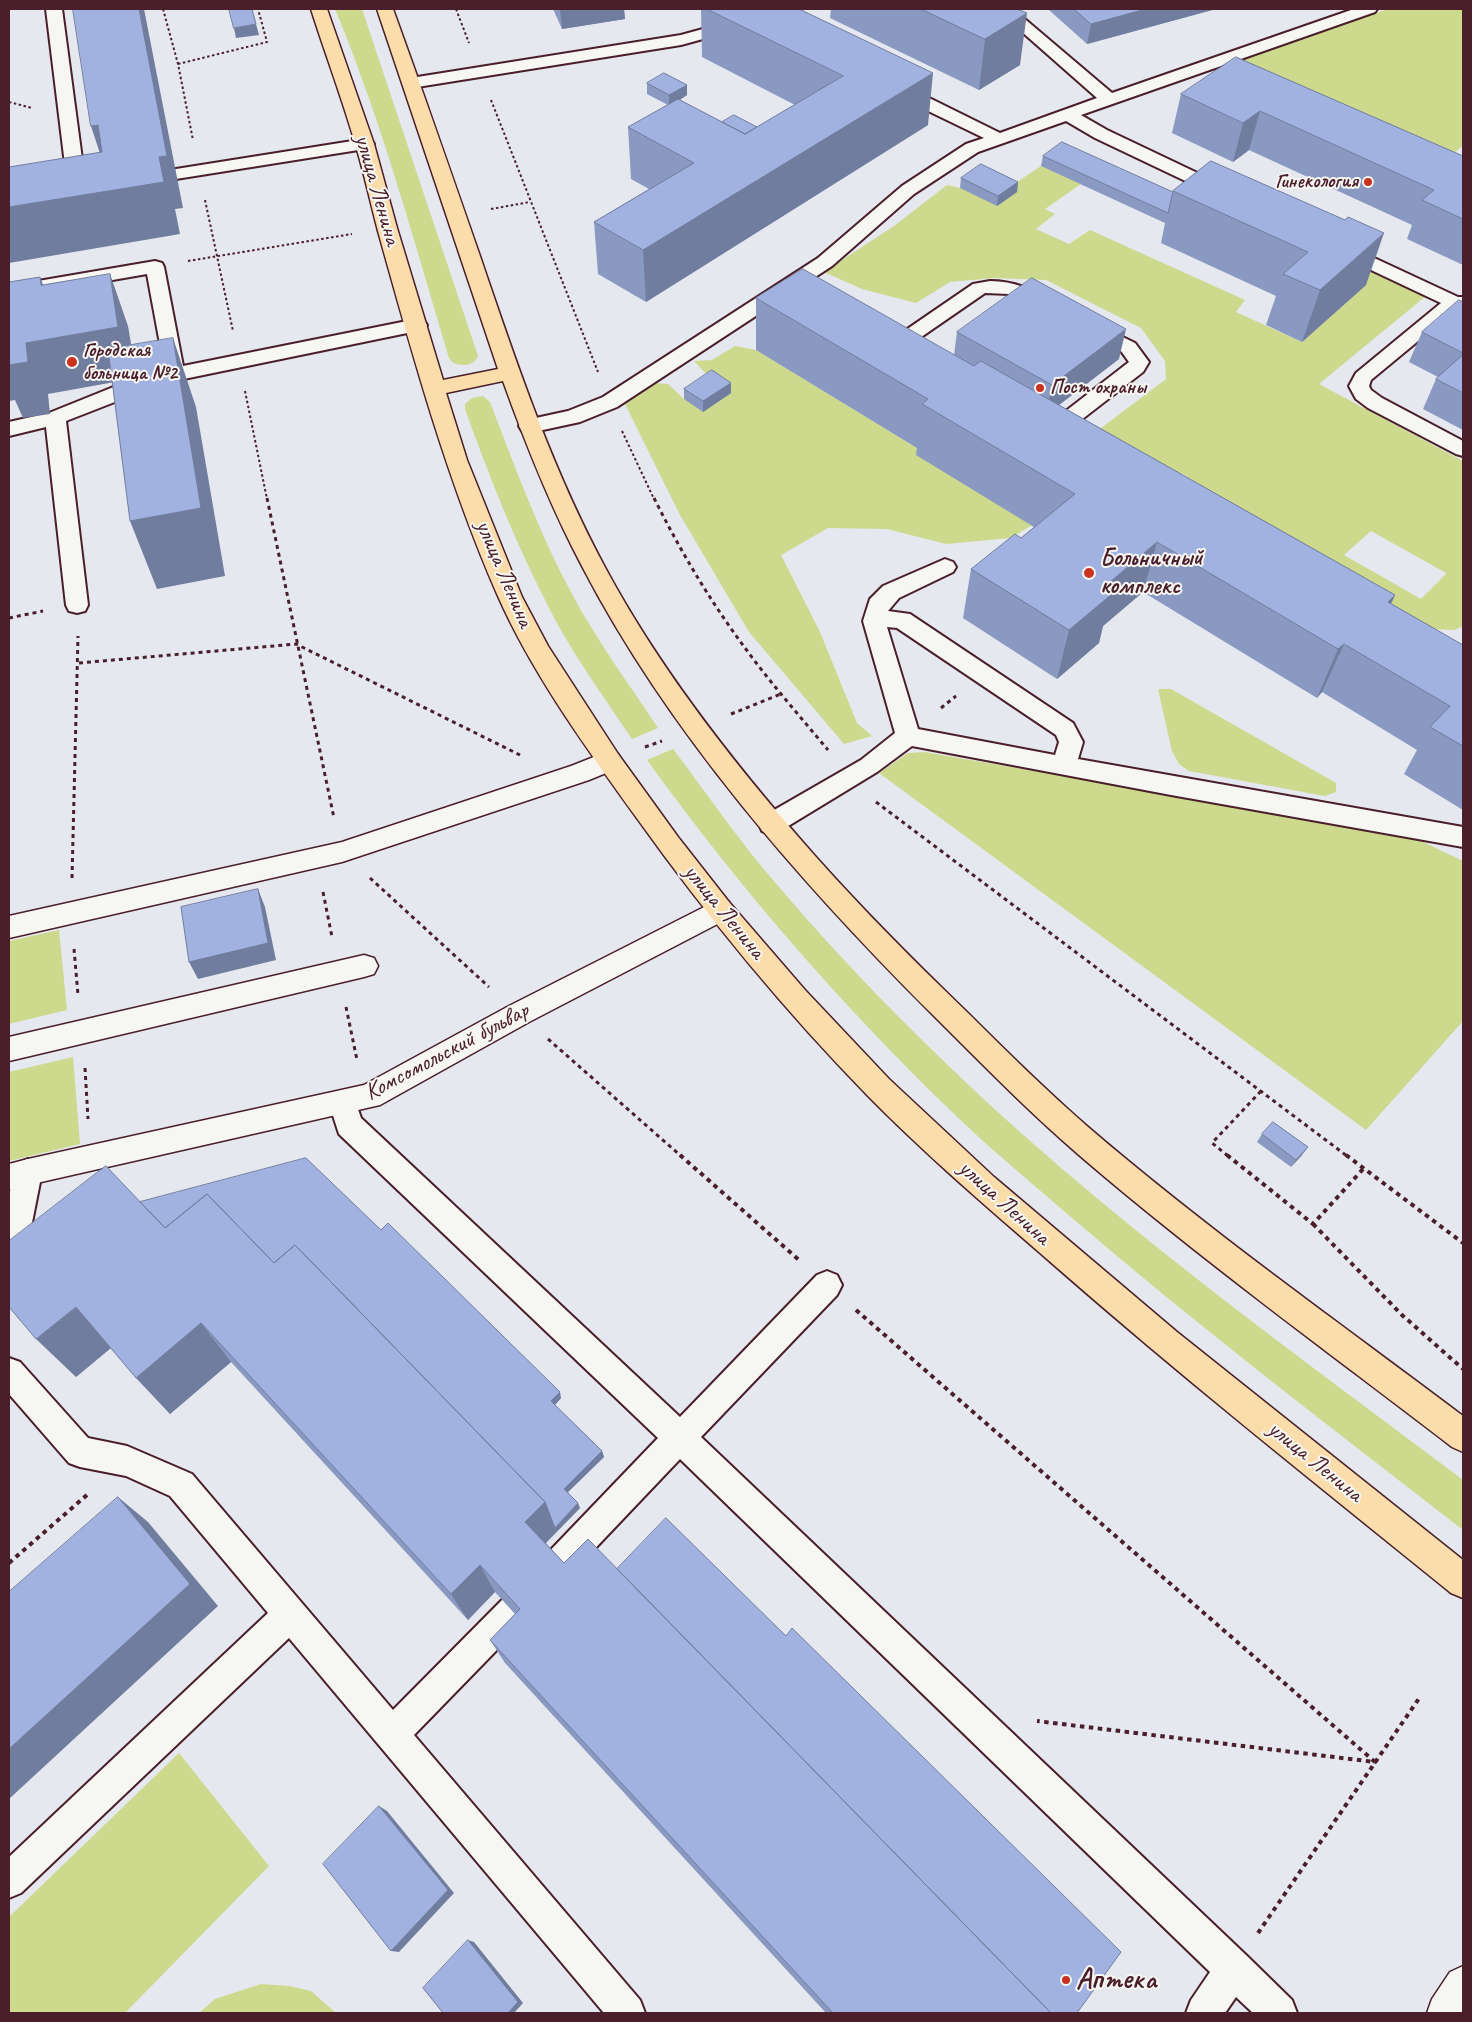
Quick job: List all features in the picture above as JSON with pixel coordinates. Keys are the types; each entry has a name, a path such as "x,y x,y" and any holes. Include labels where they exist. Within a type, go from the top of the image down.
{"main road":[{"name":"улица Ленина","path":"320,9 365,144 387,228 456,460 510,598 538,650 609,761 669,844 720,910 795,998 879,1088 984,1186 1166,1343 1463,1581"},
{"path":"386,9 509,373 529,426 583,549 652,664 730,774 838,901 914,980 1004,1068 1089,1145 1178,1218 1463,1436"},
{"path":"436,388 509,373"}],"street":[{"path":"9,927 342,852 565,778 609,761"},
{"name":"Комсомольский бульвар","path":"18,1174 370,1096 519,1014 720,910"},
{"path":"9,1049 364,966"},
{"path":"1446,2013 1463,1985"}],"lane":[{"path":"54,9 85,188 58,192"},
{"path":"735,9 770,27"},
{"path":"411,83 646,46 719,31 770,9"},
{"path":"1004,9 1109,100"},
{"path":"529,426 573,417 610,402 794,292 825,262 908,190 956,157 997,138 1068,115 1369,9"},
{"path":"1189,72 1208,80"},
{"path":"884,83 997,138"},
{"path":"1068,115 1101,134 1242,201"},
{"path":"176,174 365,144"},
{"path":"1330,244 1459,303 1363,377 1359,386 1363,394 1374,403 1463,449"},
{"path":"9,292 155,267 175,374"},
{"path":"891,349 980,288 994,286 1009,287 1023,292 1128,347 1140,362 1136,368 1045,438"},
{"path":"9,429 55,418 118,393 175,374 417,325"},
{"path":"55,418 77,605"},
{"path":"908,736 874,621 878,605 891,592 945,567"},
{"path":"874,621 902,620 1065,729 1072,742 1064,766"},
{"path":"771,824 869,766 908,736 1064,766 1463,837"},
{"path":"343,1103 349,1125 680,1438 1279,2013"},
{"path":"9,1268 18,1174"},
{"path":"554,1569 827,1285"},
{"path":"9,1372 80,1452 126,1461 181,1485 627,2013"},
{"path":"391,1734 513,1611"},
{"path":"9,1881 290,1615"},
{"path":"1204,2013 1234,1969"}],"path":[{"path":"163,9 178,64 296,644 342,852 519,1014 1375,1762"},
{"path":"178,64 266,42 258,9"},
{"path":"456,215 530,202"},
{"path":"155,267 387,228"},
{"path":"71,913 79,663 77,605"},
{"path":"79,663 296,644 565,778"},
{"path":"1261,1091 1212,1143 1313,1224 1402,1314 1463,1369"},
{"path":"1313,1224 1364,1168"},
{"path":"9,1563 126,1461"},
{"path":"1234,1969 1420,1696"},
{"path":"1035,1721 1375,1762"}],"green space":[{"path":"335,9 362,9 478,356 471,364 453,363 449,358 410,226 368,95"},
{"path":"1388,9 1463,9 1463,148 1461,147 1445,161 1219,75 1217,68"},
{"path":"1041,166 1081,184 1045,209 1055,214 1036,229 1069,244 1090,230 1245,300 1236,312 1302,342 1365,285 1364,266 1426,296 1319,384 1463,461 1463,626 1454,630 1427,629 1183,474 1163,488 1084,441 1166,379 1165,361 1141,328 1046,280 994,278 950,282 916,303 862,289 824,272 894,226 947,185 960,188 1008,188","holes":["1371,531 1446,573 1421,599 1344,555"]},
{"path":"735,346 756,350 922,451 1032,525 1011,538 946,544 887,529 828,528 781,555 820,632 857,723 872,736 844,744 749,632 680,515 624,402 652,383 668,384 684,399 713,381 694,361 712,360"},
{"path":"483,396 490,402 538,524 572,594 658,728 632,739 585,670 553,617 511,528 465,409 465,404 472,398"},
{"path":"1158,689 1171,689 1336,783 1336,792 1325,796 1189,771 1179,764 1172,751"},
{"path":"673,749 751,854 802,914 874,992 975,1091 1152,1244 1463,1480 1463,1530 1262,1374 1163,1294 1022,1175 951,1111 830,986 717,853 647,760"},
{"path":"924,752 1396,833 1417,839 1463,861 1463,1021 1366,1130 879,773 908,753"},
{"path":"59,930 67,1010 9,1024 9,941"},
{"path":"73,1057 80,1144 9,1161 9,1072"},
{"path":"179,1753 269,1866 125,2013 11,2013 9,2010 9,1917"},
{"path":"261,1984 289,1986 311,1991 336,2013 199,2013 215,1999"}],"building":[{"path":"73,9 139,9 167,156 159,157 164,182 9,207 9,167 102,152 98,125 91,126"},
{"path":"229,9 252,9 256,24 234,28"},
{"path":"707,9 799,9 933,73 643,250 594,222 694,163 628,127 678,99 745,134 843,76"},
{"path":"921,9 1017,9 1027,13 985,39"},
{"path":"1074,9 1146,9 1091,24"},
{"path":"1236,57 1463,156 1463,219 1422,200 1434,190 1260,111 1243,123 1181,94"},
{"path":"664,73 687,85 669,95 647,83"},
{"path":"734,115 757,127 745,134 722,122"},
{"path":"1062,142 1173,192 1168,213 1043,156"},
{"path":"1211,161 1345,220 1348,217 1384,233 1320,290 1283,274 1308,252 1173,191"},
{"path":"981,164 1018,182 998,196 961,178"},
{"path":"803,269 974,366 981,361 1395,595 1388,602 1463,645 1463,746 1430,727 1450,706 1344,644 1338,649 1157,542 1103,588 1112,594 1069,630 971,569 1015,534 1021,538 1075,494 922,404 928,399 756,298"},
{"path":"110,274 118,327 26,343 28,362 9,365 9,282 40,277 41,285"},
{"path":"1032,278 1126,329 1052,385 957,332"},
{"path":"1459,300 1463,302 1463,353 1422,332"},
{"path":"173,338 201,508 130,521 108,349"},
{"path":"1463,355 1463,393 1436,379"},
{"path":"712,370 731,383 703,401 684,389"},
{"path":"258,889 268,943 189,962 181,907"},
{"path":"1273,1122 1308,1147 1296,1160 1262,1134"},
{"path":"306,1158 381,1230 388,1223 560,1392 551,1401 602,1451 564,1489 578,1503 555,1528 545,1502 295,1245 274,1263 207,1194 165,1228 140,1202"},
{"path":"106,1166 165,1228 207,1194 274,1263 295,1245 545,1502 525,1522 564,1563 588,1539 1051,2013 833,2013 490,1640 520,1609 480,1565 451,1594 201,1323 136,1378 76,1307 36,1339 9,1307 9,1241"},
{"path":"118,1497 190,1584 9,1749 9,1592"},
{"path":"666,1518 786,1636 792,1628 1121,1952 1077,2013 1051,2013 617,1569"},
{"path":"379,1806 448,1890 391,1951 323,1864"},
{"path":"468,1940 518,2002 508,2013 443,2013 423,1988"}],"place":[{"name":"Гинекология","path":"1368,182"},
{"name":"Городская больница №2","path":"72,362"},
{"name":"Пост охраны","path":"1040,388"},
{"name":"Больничный комплекс","path":"1089,573"},
{"name":"Аптека","path":"1066,1980"}]}
